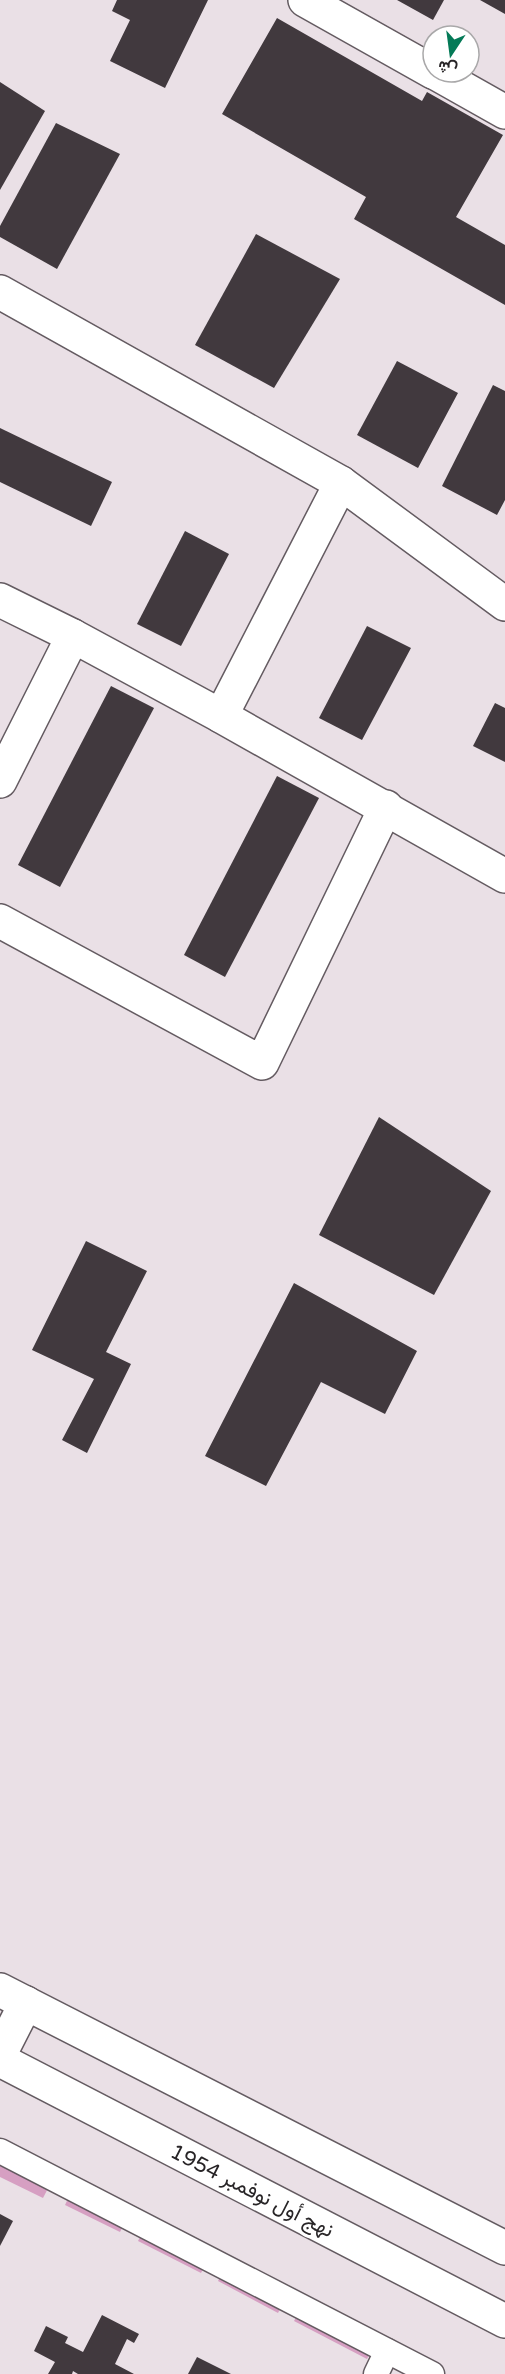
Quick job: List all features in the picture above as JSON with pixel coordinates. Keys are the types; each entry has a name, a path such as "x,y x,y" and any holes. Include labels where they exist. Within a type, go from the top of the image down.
{"main road":[{"path":"305,0 421,65"},
{"path":"455,84 505,112"},
{"path":"0,292 341,483 505,604"},
{"path":"221,716 341,483"},
{"path":"0,600 221,716 505,876"},
{"path":"0,781 72,636"},
{"path":"0,921 262,1063 386,807"},
{"path":"0,2054 13,1996 505,2248"},
{"name":"نهج أول نوفمبر 1954","path":"0,2060 505,2321"}],"lane":[{"path":"0,2151 432,2374"},
{"path":"376,2374 387,2351"}],"shaded area":[{"path":"0,2148 55,2175 43,2198 0,2177"},
{"path":"76,2182 132,2209 120,2232 65,2205"},
{"path":"149,2220 212,2252 201,2273 138,2241"},
{"path":"228,2262 288,2294 278,2313 218,2281"},
{"path":"304,2303 377,2340 367,2359 294,2321"}],"building":[{"path":"117,0 208,0 165,88 110,61 130,20 112,11"},
{"path":"397,0 444,0 433,20"},
{"path":"480,0 505,0 505,14"},
{"path":"277,18 422,101 427,92 503,135 456,217 505,245 505,305 354,219 366,197 222,114"},
{"path":"0,82 45,111 0,190"},
{"path":"56,123 120,154 57,269 0,237 0,226"},
{"path":"256,234 340,279 274,388 195,345"},
{"path":"397,361 458,393 418,468 357,435"},
{"path":"493,385 505,391 505,500 497,515 442,486"},
{"path":"0,428 112,482 91,526 0,482"},
{"path":"185,531 229,554 181,646 137,624"},
{"path":"367,626 411,648 362,740 319,718"},
{"path":"111,686 154,708 60,887 18,865"},
{"path":"495,703 505,708 505,762 473,746"},
{"path":"277,776 319,798 225,977 184,955"},
{"path":"379,1117 491,1191 434,1295 319,1235"},
{"path":"86,1241 147,1271 106,1352 131,1364 87,1453 62,1440 94,1379 32,1350"},
{"path":"294,1283 417,1351 385,1414 321,1382 266,1486 205,1456"},
{"path":"0,2214 13,2221 0,2246"},
{"path":"102,2315 139,2334 134,2343 127,2339 115,2364 134,2374 78,2374 73,2371 72,2374 48,2374 55,2362 34,2351 46,2326 68,2337 65,2343 83,2352"},
{"path":"197,2357 231,2374 188,2374"}]}
